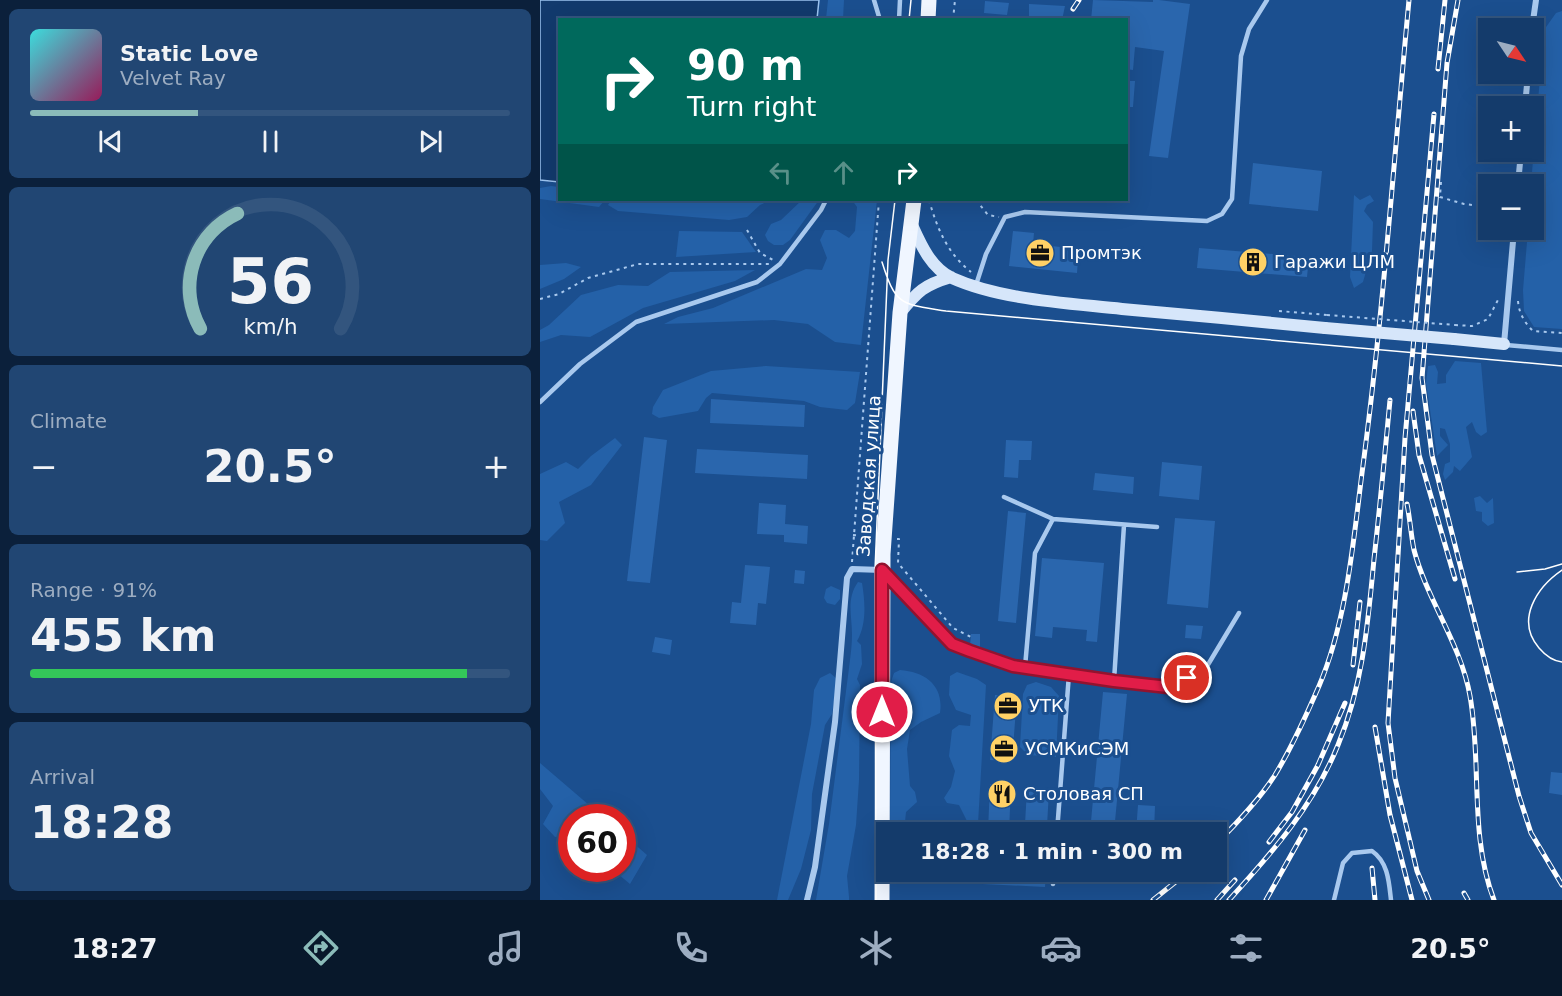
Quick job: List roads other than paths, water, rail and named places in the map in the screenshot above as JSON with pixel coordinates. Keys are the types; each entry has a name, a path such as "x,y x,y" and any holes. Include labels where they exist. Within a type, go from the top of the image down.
{"main road":[{"path":"928,18 929,0"},
{"name":"Заводская улица","path":"882,900 882,570 900,312 914,201"}],"street":[{"path":"1533,18 1536,0"},
{"path":"912,225 932,263 951,277"},
{"path":"900,312 914,295 931,283 951,277 976,281 1007,295 1069,304 1504,344 1513,240"},
{"path":"807,900 815,867 835,722 847,578 852,569 882,570"}],"lane":[{"path":"874,0 879,18"},
{"path":"899,18 900,0"},
{"path":"976,281 986,254 1005,217 1025,212 1206,221 1222,214 1232,199 1241,56 1249,28 1267,0"},
{"path":"540,402 580,364 636,322 757,282 780,264 826,201"},
{"path":"1504,344 1562,350"},
{"path":"1004,497 1053,519 1157,527"},
{"path":"1025,667 1035,553 1053,519"},
{"path":"1114,681 1124,525"},
{"path":"882,570 952,644 1013,666 1114,681 1168,687 1206,668 1239,613"},
{"path":"1058,822 1069,674"},
{"path":"1334,900 1343,862 1352,853 1372,851 1380,856 1388,874 1391,900"}],"tram line":[{"path":"909,18 911,0"},
{"path":"876,900 875,570 888,260 895,201"},
{"path":"882,262 897,295 903,301 919,307 1562,366"},
{"path":"1517,572 1545,569 1562,564"},
{"path":"1562,570 1544,585 1529,615 1532,637 1541,651 1552,659 1562,662"}],"railway":[{"path":"1073,9 1079,0"},
{"path":"1227,833 1262,793 1287,754 1329,661 1343,608 1352,554 1376,355 1409,0"},
{"path":"1438,69 1445,0"},
{"path":"1458,0 1447,63 1422,378 1432,455 1519,796 1531,833 1562,885"},
{"path":"1429,900 1417,871 1395,778 1388,723 1405,438 1434,114"},
{"path":"1229,900 1276,846 1304,808 1328,767 1346,722 1359,676 1367,630 1390,400"},
{"path":"1413,411 1419,455 1455,579"},
{"path":"1407,504 1414,550 1420,568 1466,677 1473,721 1481,850 1494,900"},
{"path":"1353,665 1360,602"},
{"path":"1269,842 1292,812 1318,765 1345,703"},
{"path":"1375,727 1390,815 1412,900"},
{"path":"1266,900 1305,830"},
{"path":"1372,868 1375,900"},
{"path":"1217,900 1235,880"},
{"path":"1153,900 1176,882"},
{"path":"1464,893 1468,900"}],"place":[{"name":"Промтэк","path":"1040,253"},
{"name":"Гаражи ЦЛМ","path":"1253,262"},
{"name":"УТК","path":"1008,706"},
{"name":"УСМКиСЭМ","path":"1004,749"},
{"name":"Столовая СП","path":"1002,794"}]}
